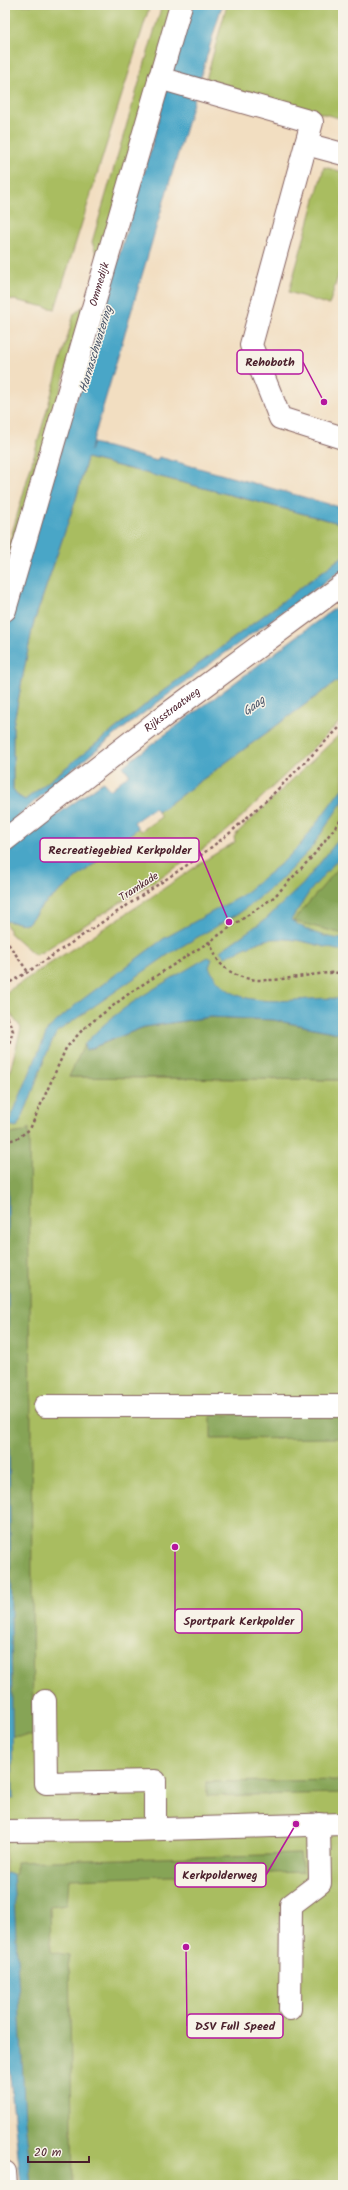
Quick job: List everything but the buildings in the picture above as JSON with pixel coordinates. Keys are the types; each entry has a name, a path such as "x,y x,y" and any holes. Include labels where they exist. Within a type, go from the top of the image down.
{"street":[{"name":"Ommedijk","path":"5,610 164,79 181,5"},
{"path":"164,79 312,122 251,345 280,418 343,438"},
{"path":"306,144 343,154"},
{"name":"Rijksstraatweg","path":"13,834 160,720 343,584"},
{"path":"45,1406 343,1406"},
{"path":"45,1702 46,1783 155,1781 155,1829"},
{"path":"290,2009 290,1905 320,1883 318,1824"},
{"path":"5,1831 343,1824"},
{"path":"5,2172 6,2185"}],"path":[{"name":"Tramkade","path":"5,985 28,972 196,859 231,832 272,796 343,724"},
{"path":"5,1142 18,1138 30,1129 66,1048 84,1028 131,992 209,942 274,897 312,857 343,817"},
{"path":"5,939 28,972"},
{"path":"209,942 221,964 242,978 265,980 310,974 343,973"},
{"path":"5,1012 8,1015 13,1030 5,1056"},
{"path":"5,1025 8,1015"}],"green space":[{"path":"5,5 150,5 55,309 5,298"},
{"path":"162,5 176,5 98,259 92,242"},
{"path":"227,5 343,5 343,119 205,83"},
{"path":"324,167 343,172 343,271 339,273 329,305 289,292"},
{"path":"83,306 5,599 5,558 74,314"},
{"path":"87,458 343,524 343,556 159,694 25,800 18,796 13,789 13,726 33,625 76,499"},
{"path":"343,677 343,719 228,830 191,858 42,952 35,955 10,933 5,921 27,924 43,905 138,828 141,831 161,817 158,812"},
{"path":"343,731 343,1034 144,1027 86,1050 69,1077 343,1080 343,2185 29,2185 5,1936 7,1736 5,1163 10,1134 5,1139 5,1091 21,1028 9,1011 6,996 8,991 235,842 234,837 238,832"},
{"path":"343,863 343,934 293,921"},
{"path":"210,1017 274,1020 343,1034 343,1080 69,1077 84,1045 87,1050 144,1027"},
{"path":"29,1128 33,1736 7,1736 5,1163 10,1134 24,1132"},
{"path":"343,1414 343,1438 211,1439 211,1415"},
{"path":"343,1780 343,1793 207,1796 207,1782"},
{"path":"300,1854 303,1872 69,1879 67,1904 50,1906 51,1952 69,1955 73,2185 29,2185 5,1936 5,1876 16,1874 16,1862"}],"water":[{"path":"194,5 222,5 90,451 93,443 157,461 159,457 343,508 343,524 87,458 76,499 33,625 13,726 13,789 18,796 25,800 159,694 343,556 343,569 133,721 14,820 26,837 103,782 110,790 129,774 123,766 343,602 343,677 158,812 154,808 134,822 138,828 43,905 27,924 5,921 5,636 146,166 172,71"},
{"path":"343,787 343,801 310,850 278,882 241,912 172,952 57,1032 46,1055 23,1116 17,1127 8,1125 48,1029 79,1002 163,939 241,896 283,862 301,844"},
{"path":"343,834 343,853 310,891 291,920 316,933 343,939 343,951 291,939 273,939 256,943 225,957 220,951 266,919 303,884"},
{"path":"208,957 212,959 209,967 220,983 234,993 250,999 268,1001 326,998 343,999 343,1034 274,1020 210,1017 144,1027 86,1050 84,1045 111,1018 142,996"},
{"path":"5,1170 8,1177 8,1346 13,1798 5,1798"},
{"path":"7,1873 13,1875 25,2121 32,2185 21,2185 5,2028 5,1874"}],"place":[{"name":"Rehoboth","path":"324,402"},
{"name":"Recreatiegebied Kerkpolder","path":"229,922"},
{"name":"Sportpark Kerkpolder","path":"175,1547"},
{"name":"Kerkpolderweg","path":"296,1824"},
{"name":"DSV Full Speed","path":"186,1947"}],"water label":[{"name":"Harnaschwatering","path":"96,349"},
{"name":"Gaag","path":"254,706"}]}
